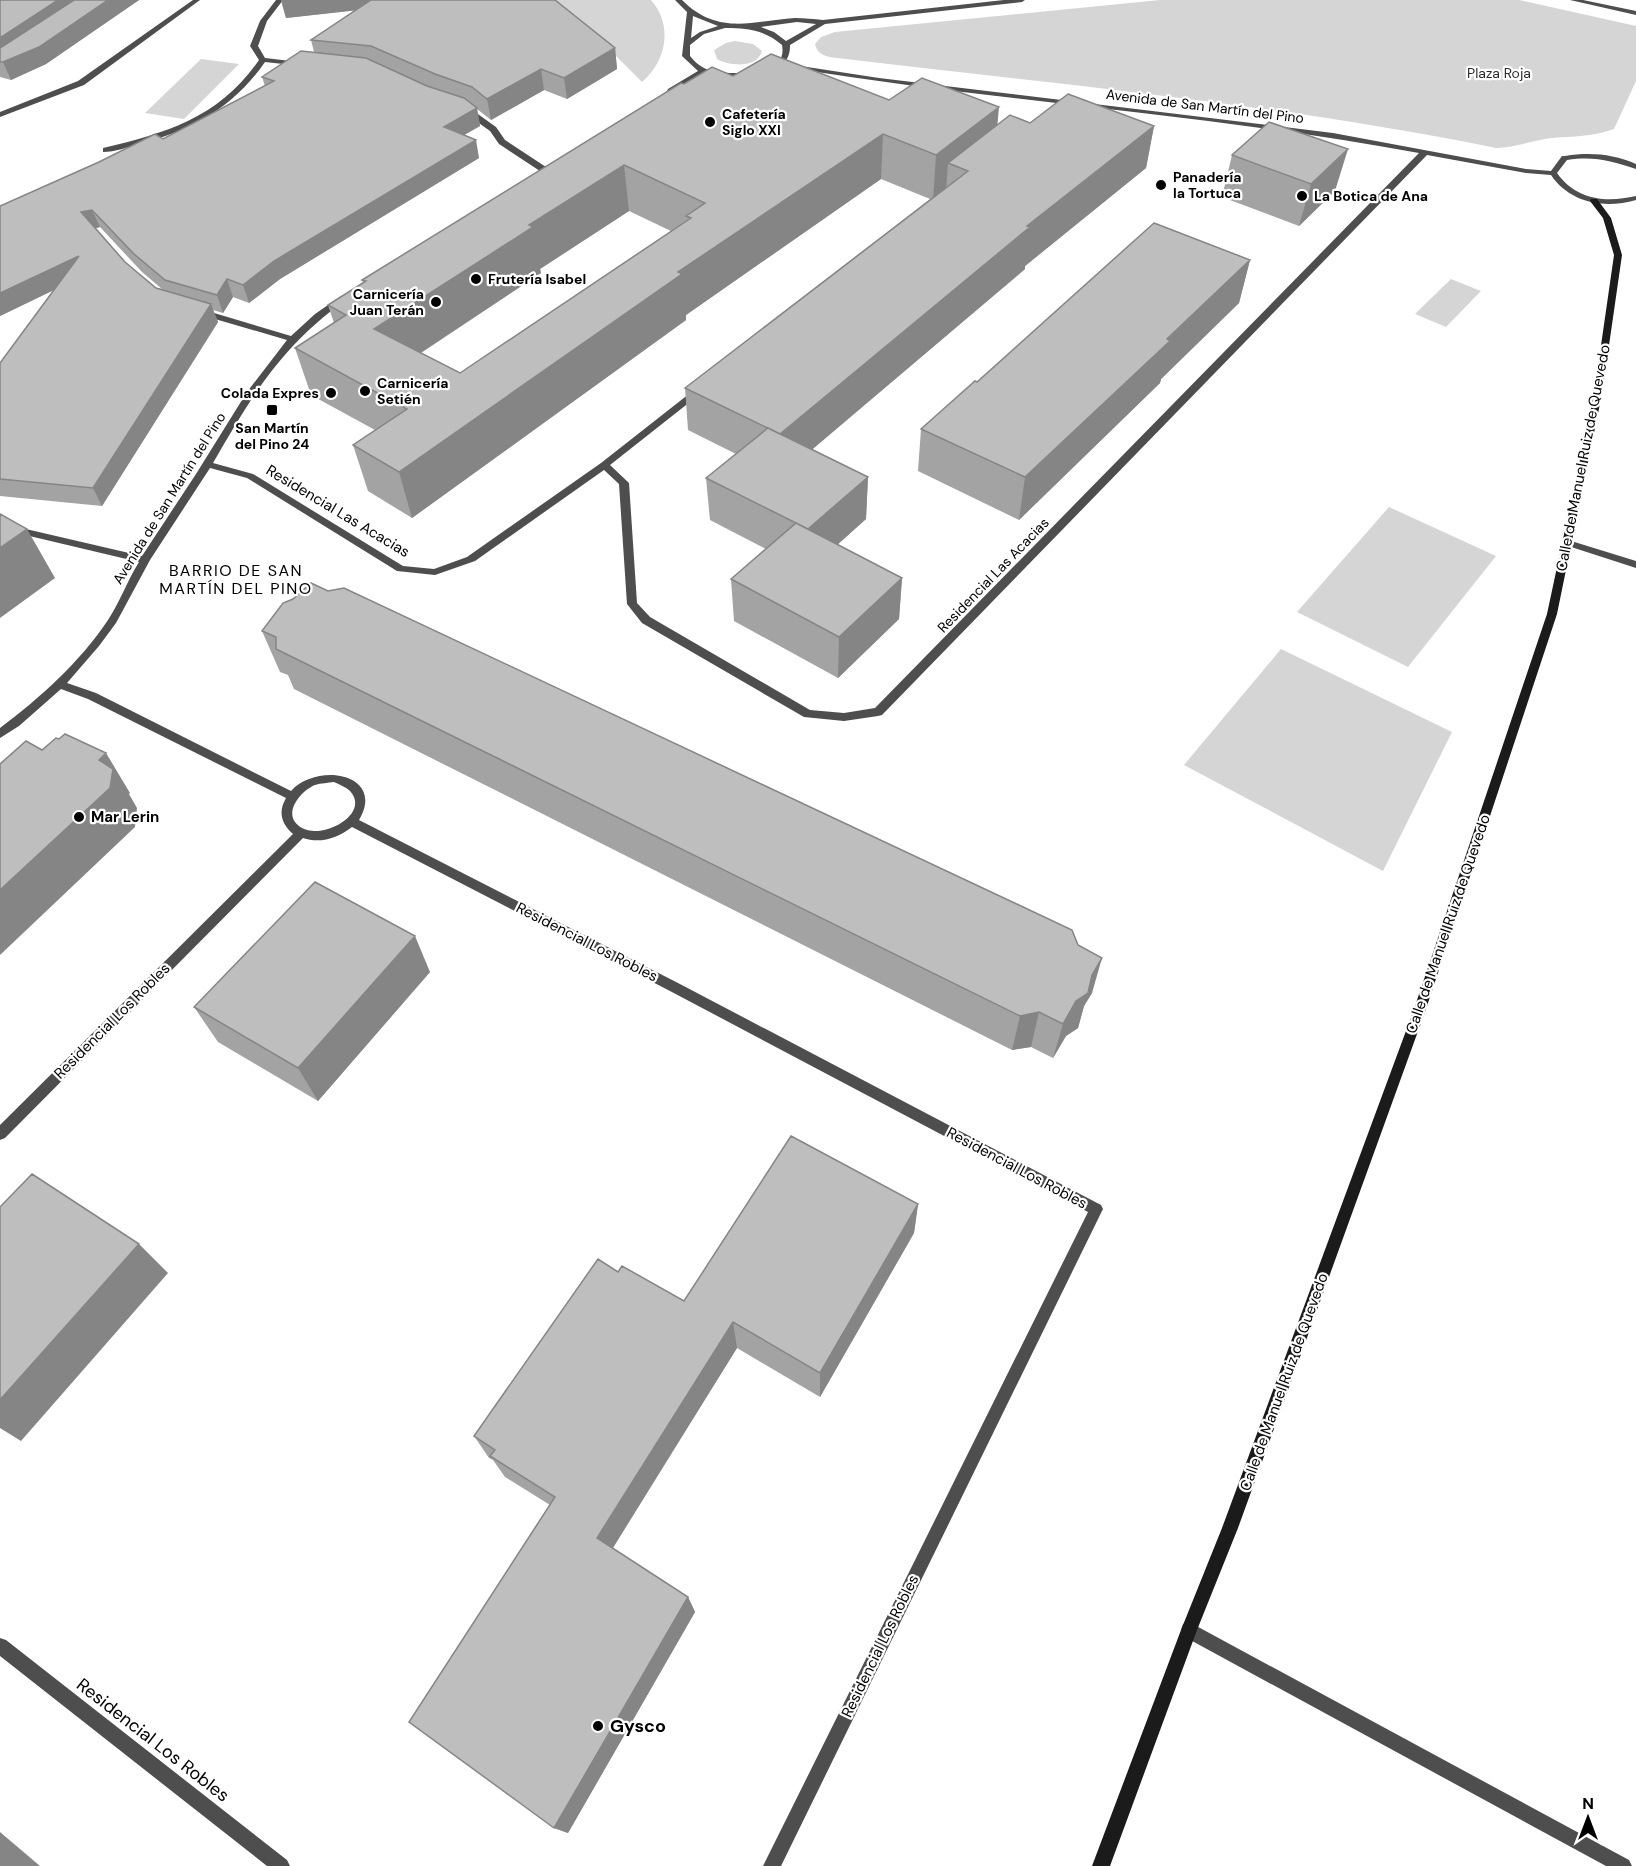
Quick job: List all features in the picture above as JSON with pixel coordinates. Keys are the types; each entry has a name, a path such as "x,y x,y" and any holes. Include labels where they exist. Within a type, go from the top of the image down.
{"main road":[{"name":"Calle de Manuel Ruiz de Quevedo","path":"1101,1866 1189,1630 1230,1528 1419,1012 1549,625 1598,394 1618,255 1607,218 1594,201"}],"street":[{"path":"0,115 81,82 197,0"},
{"path":"263,60 254,46 258,29 279,0"},
{"path":"678,0 690,12 724,26"},
{"path":"687,44 702,33 724,26 753,26 797,20 823,22 1022,0"},
{"path":"1574,0 1636,13"},
{"path":"690,12 686,56 694,66 702,71 730,76 754,74 780,64 786,58 786,44 774,33 753,26"},
{"path":"786,44 823,22"},
{"path":"263,60 312,66"},
{"path":"106,150 148,140 189,126 214,111 241,89 263,60"},
{"name":"Avenida de San Martín del Pino","path":"780,64 879,80 1333,135 1526,171 1553,173"},
{"path":"665,95 702,71"},
{"path":"1058,109 1067,102"},
{"path":"456,105 472,112 493,129 502,142 546,171"},
{"name":"Residencial Las Acacias","path":"604,465 624,483 632,604 646,620 808,714 844,717 878,712 1426,151"},
{"path":"1636,167 1623,160 1584,155 1565,158 1553,173 1562,186 1574,195 1594,201 1615,202 1636,198"},
{"path":"537,177 555,166"},
{"name":"Avenida de San Martín del Pino","path":"0,734 59,684 108,628 144,560 207,464 263,372 292,339 313,320 350,293"},
{"path":"191,309 292,339"},
{"name":"Residencial Las Acacias","path":"207,464 250,476 401,569 435,572 471,560 604,465 708,384"},
{"path":"0,526 144,560"},
{"path":"1568,543 1636,565"},
{"path":"59,684 92,696 292,796"},
{"path":"335,778 346,781 360,794 362,803 359,813 352,822 330,834 317,836 301,833 289,823 286,814 287,804 292,796 311,782 335,778"},
{"name":"Residencial Los Robles","path":"352,822 674,987 1096,1209 772,1866"},
{"name":"Residencial Los Robles","path":"0,1134 301,833"},
{"path":"1189,1630 1623,1866"},
{"name":"Residencial Los Robles","path":"0,1646 281,1866"}],"green space":[{"path":"554,0 651,0 658,10 664,31 662,53 657,64 642,82 604,44"},
{"name":"Plaza Roja","path":"1160,0 1519,0 1636,26 1636,81 1614,129 1591,135 1552,138 1496,148 1250,107 833,58 820,53 815,44 821,37 835,32"},
{"path":"735,41 753,44 762,51 759,57 755,61 742,64 717,59 714,50"},
{"path":"201,59 239,64 184,119 145,113"},
{"path":"1451,279 1481,291 1446,327 1415,314"},
{"path":"1389,507 1496,556 1408,667 1297,612"},
{"path":"1281,649 1452,732 1383,871 1184,765"}],"building":[{"path":"0,0 58,0 0,38"},
{"path":"74,0 108,0 39,47 0,62 0,48"},
{"path":"371,0 555,0 615,48 564,78 541,69 487,99 472,87 435,74 371,46 311,40"},
{"path":"301,51 366,58 427,86 464,98 477,108 444,127 476,140 274,261 243,285 227,279 217,295 165,280 134,254 92,210 81,212 125,262 156,288 211,304 93,488 0,479 0,363 79,256 0,293 0,206 99,162 155,134 163,139 274,81 262,77"},
{"path":"771,54 889,100 922,78 999,107 936,155 883,134 678,272 682,274 399,472 353,445 407,409 295,348 346,315 328,305 366,281 362,280 681,83 684,84 712,67 733,76","holes":["624,165 705,203 686,216 691,218 460,373 374,329 533,227 529,225"]},
{"path":"1068,94 1154,126 1027,226 1030,227 780,434 685,388 968,171 948,163 1010,115 1030,123"},
{"path":"1269,122 1348,149 1311,184 1232,155"},
{"path":"1154,223 1250,260 1167,339 1170,341 1025,477 921,429 975,381 977,382"},
{"path":"768,428 868,477 808,529 706,478"},
{"path":"0,514 27,529 0,548"},
{"path":"796,523 902,578 839,637 731,579"},
{"path":"311,583 328,591 344,588 1072,930 1078,945 1102,958 1092,975 1088,993 1076,1001 1063,1024 1039,1012 1020,1016 276,649 276,637 262,631 283,603 293,599"},
{"path":"65,734 106,753 99,760 113,769 110,788 0,890 0,764 26,741 42,750 56,738 59,739"},
{"path":"315,882 415,936 298,1068 194,1007"},
{"path":"791,1136 918,1204 820,1373 733,1322 597,1538 688,1597 554,1828 409,1722 555,1497 490,1456 495,1450 474,1436 598,1259 618,1272 622,1266 684,1301"},
{"path":"32,1174 139,1244 0,1400 0,1207"}],"place":[{"name":"Cafetería Siglo XXI","path":"710,122"},
{"name":"Panadería la Tortuca","path":"1161,185"},
{"name":"La Botica de Ana","path":"1302,196"},
{"name":"Frutería Isabel","path":"476,279"},
{"name":"Carnicería Juan Terán","path":"436,302"},
{"name":"Carnicería Setién","path":"365,391"},
{"name":"Colada Expres","path":"331,393"},
{"name":"San Martín del Pino 24","path":"272,410"},
{"name":"Mar Lerin","path":"79,817"},
{"name":"Gysco","path":"598,1726"}],"district":[{"name":"BARRIO DE SAN MARTÍN DEL PINO","path":"236,579"}]}
